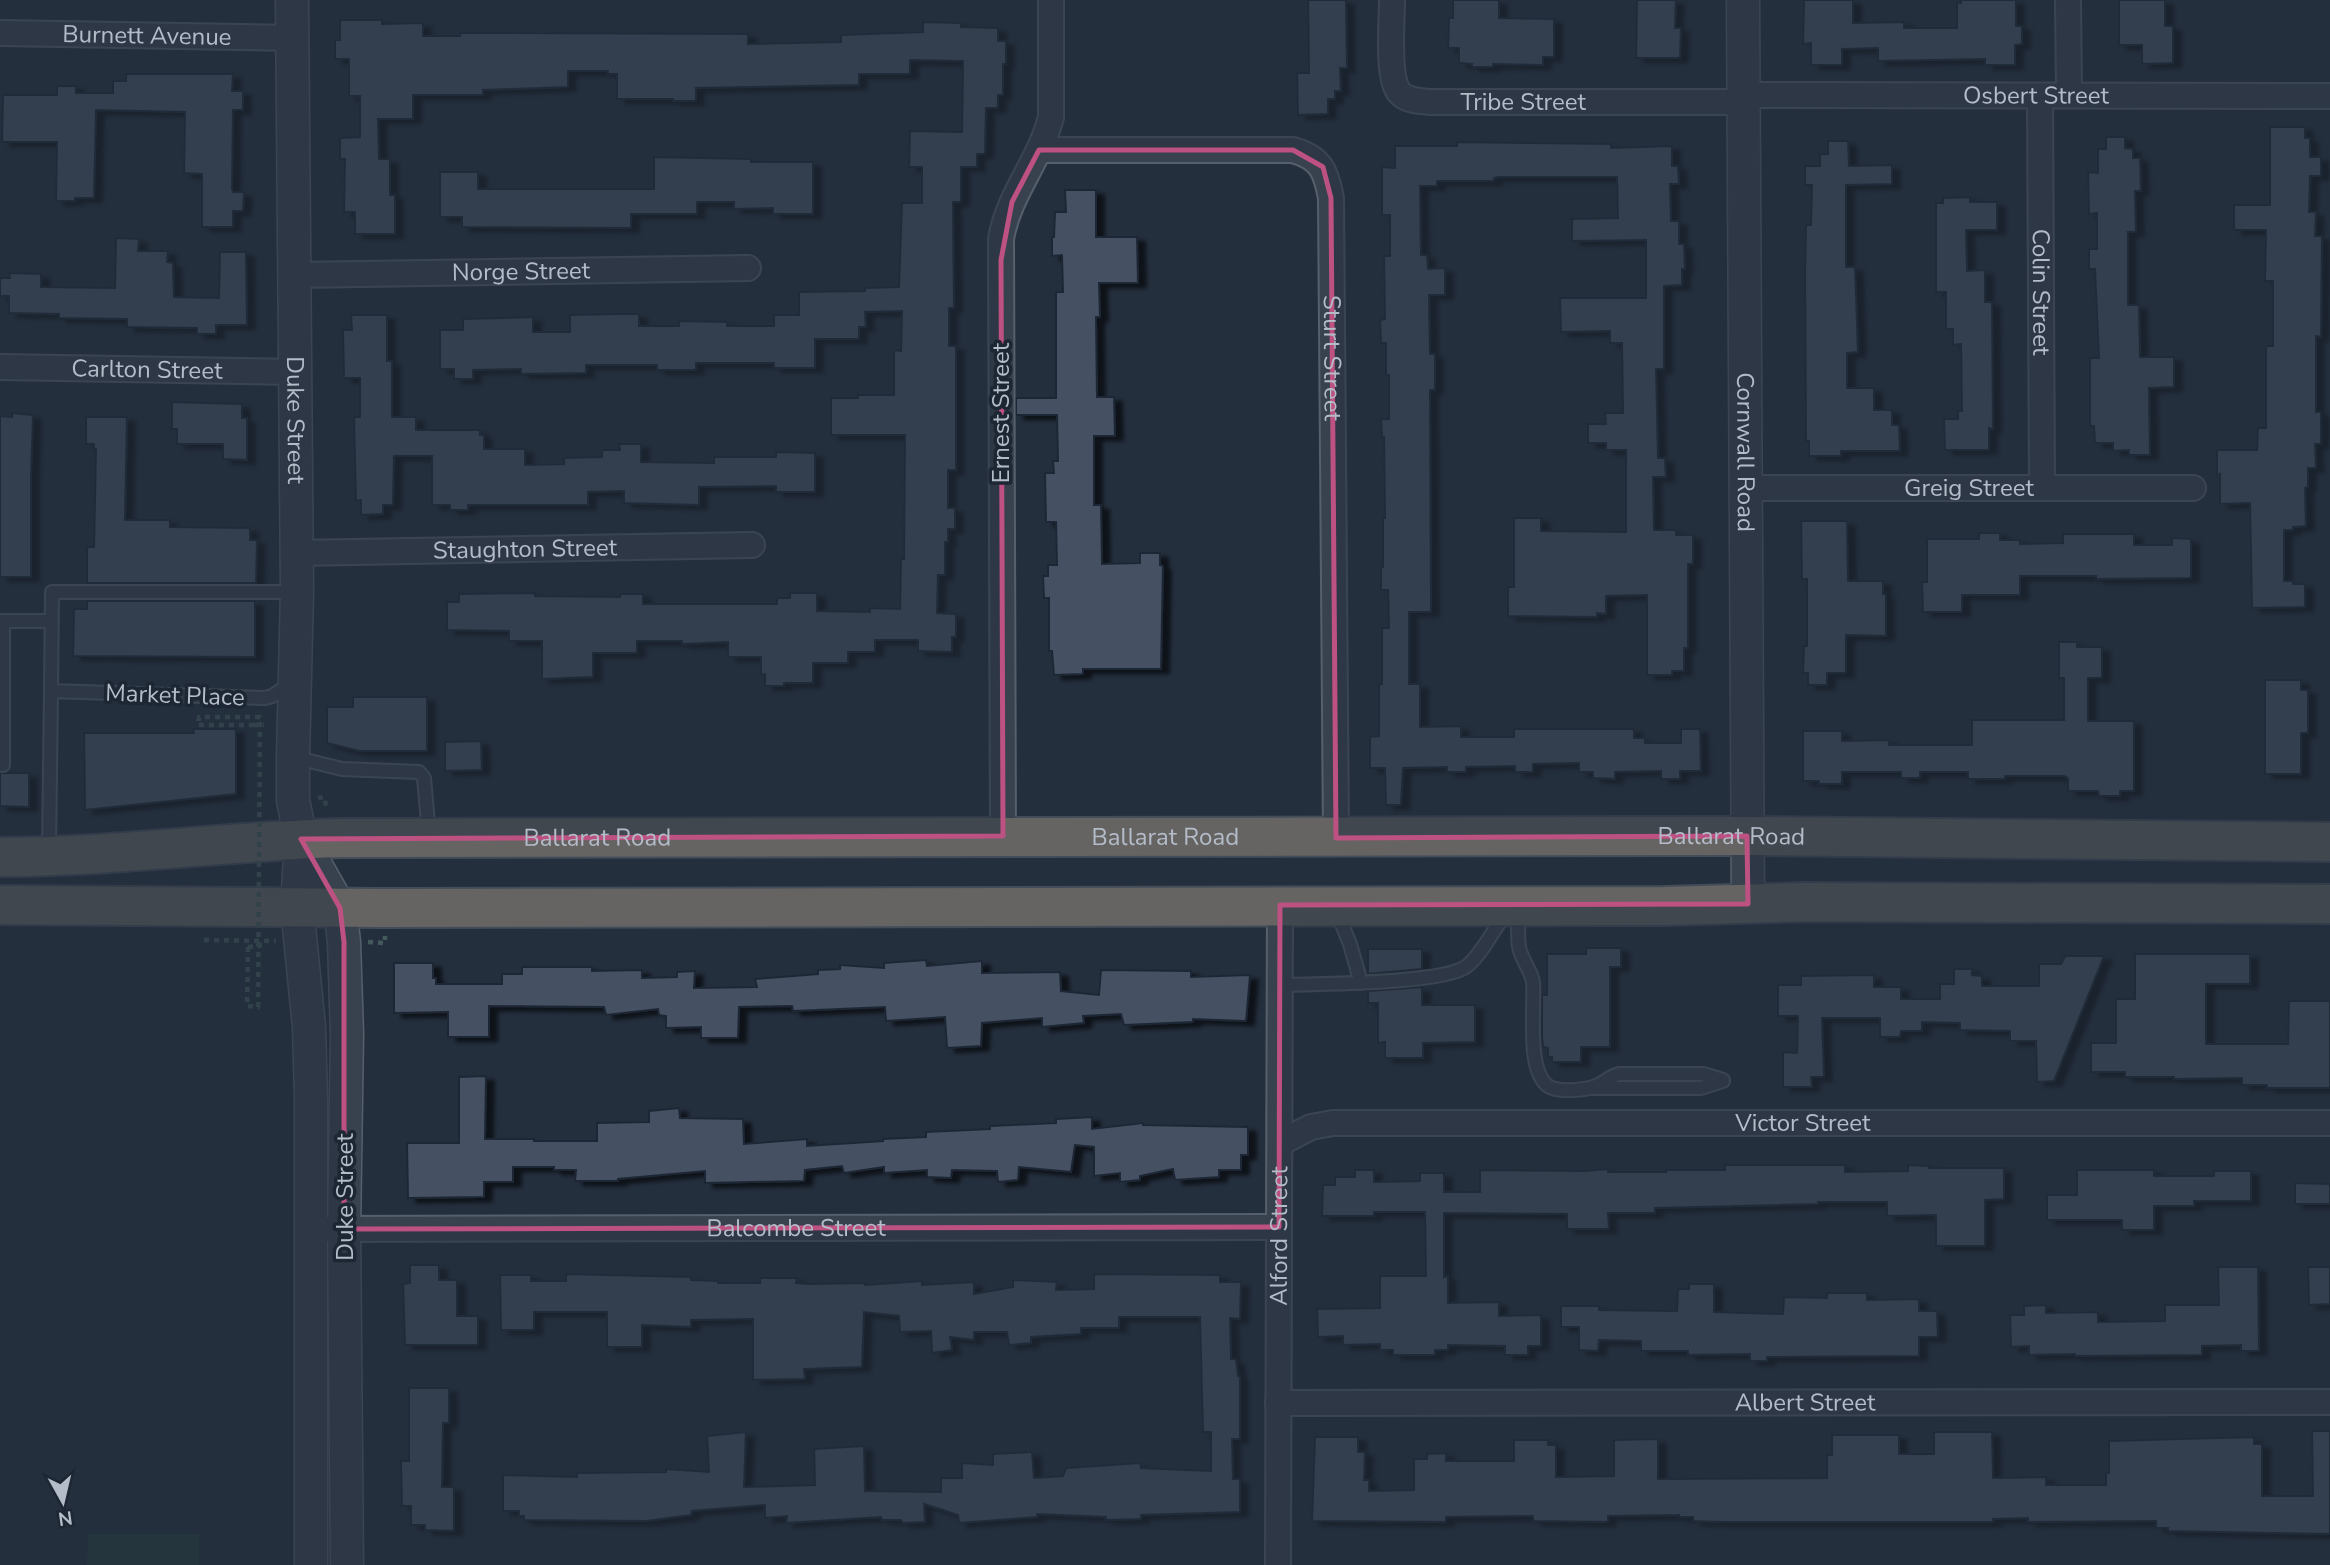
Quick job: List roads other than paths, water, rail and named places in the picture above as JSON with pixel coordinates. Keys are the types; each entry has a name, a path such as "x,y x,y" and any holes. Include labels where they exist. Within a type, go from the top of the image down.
{"highway":[{"name":"Ballarat Road","path":"0,857 49,857 301,839 430,838 1747,836 2330,842"},
{"path":"0,905 340,908 1803,902 2330,904"}],"street":[{"name":"Duke Street","path":"292,0 297,592 293,800 301,839 297,907 309,1027 313,1229 311,1565"},
{"name":"Ernest Street","path":"1003,836 1001,239 1012,202 1047,134 1051,117 1051,0"},
{"name":"Tribe Street","path":"1392,0 1395,83 1402,95 1414,100 1430,103 1744,99"},
{"name":"Cornwall Road","path":"1743,0 1748,904"},
{"path":"2068,0 2069,95"},
{"name":"Burnett Avenue","path":"0,33 293,38"},
{"name":"Osbert Street","path":"1744,99 2069,95 2330,96"},
{"name":"Colin Street","path":"2040,96 2042,488"},
{"name":"Sturt Street","path":"1039,150 1293,150 1305,153 1322,167 1331,198 1336,838"},
{"name":"Norge Street","path":"295,275 748,268"},
{"name":"Carlton Street","path":"0,367 295,372"},
{"name":"Greig Street","path":"1745,488 2193,488"},
{"name":"Staughton Street","path":"296,553 752,545"},
{"name":"Duke Street","path":"301,839 340,908 344,942 347,1034 344,1229 347,1565"},
{"name":"Alford Street","path":"1278,1565 1280,905"},
{"name":"Victor Street","path":"1280,1143 1303,1130 1333,1123 2330,1123"},
{"name":"Balcombe Street","path":"313,1229 1279,1227"},
{"name":"Albert Street","path":"1279,1403 2330,1402"}],"lane":[{"path":"49,857 52,592 297,592"},
{"path":"3,765 1,621 51,621"},
{"name":"Market Place","path":"51,691 265,698 295,681"},
{"path":"293,757 342,769 419,772 424,778 430,838"},
{"path":"1280,985 1361,983 1427,977 1464,968 1515,905"},
{"path":"1515,905 1519,948 1532,979 1535,1059 1548,1086 1557,1089 1588,1088 1599,1085 1607,1077 1619,1074 1703,1074 1723,1080"},
{"path":"1334,906 1350,944 1361,983"}]}
